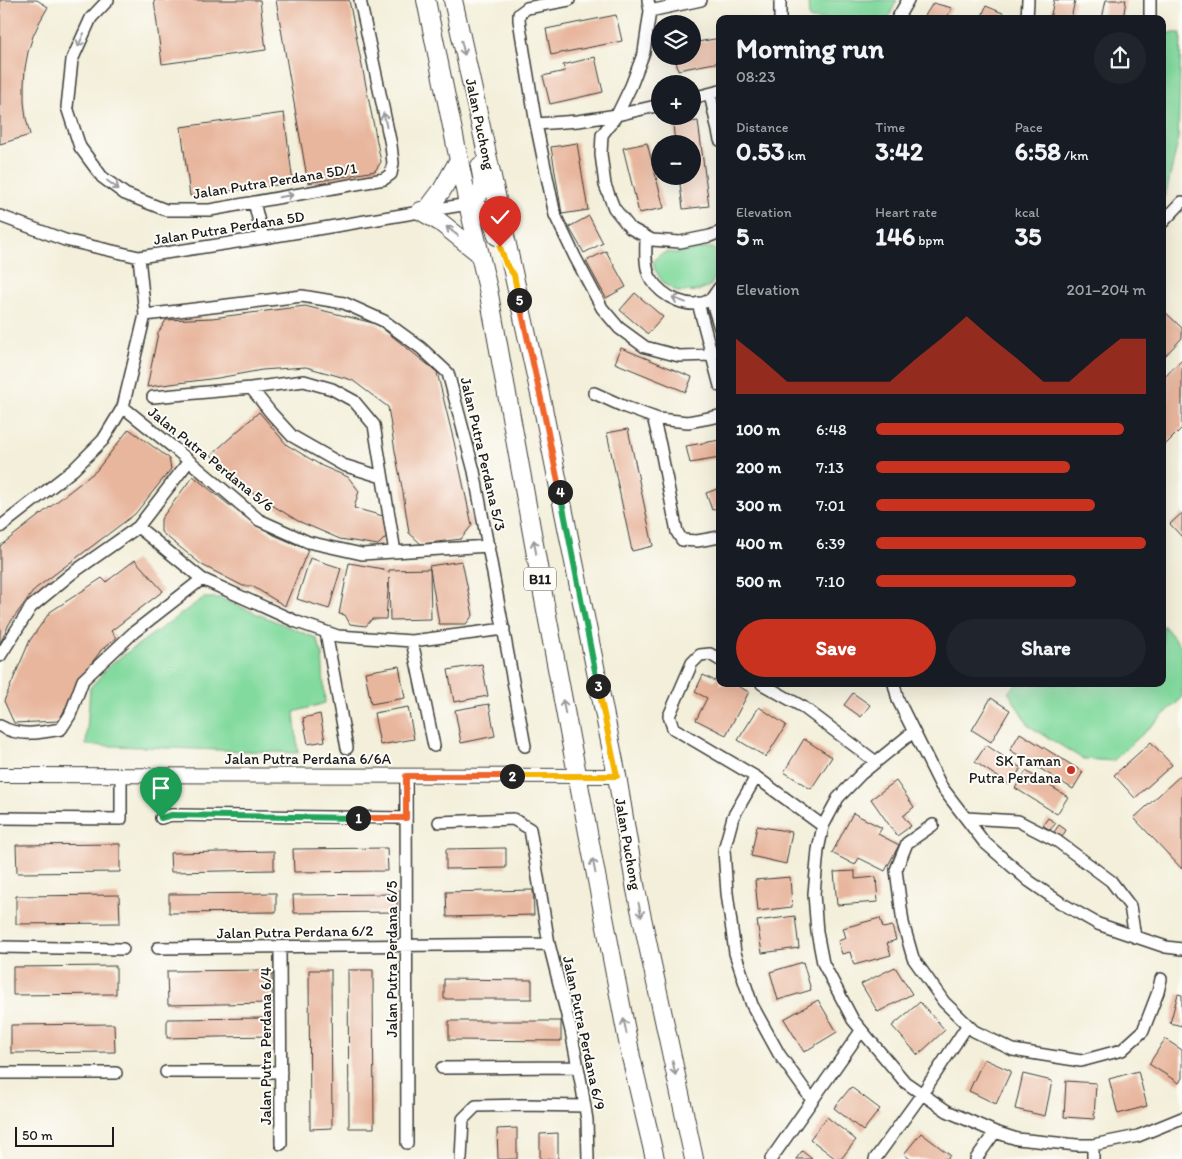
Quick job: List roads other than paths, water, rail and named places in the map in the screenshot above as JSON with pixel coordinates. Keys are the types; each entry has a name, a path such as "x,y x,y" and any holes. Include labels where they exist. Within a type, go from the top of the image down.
{"main road":[{"name":"Jalan Puchong","path":"426,0 468,204 488,289 577,776 631,1057 655,1159"},
{"name":"Jalan Puchong","path":"453,0 543,408 617,776 636,890 694,1159"},
{"path":"479,119 475,133 484,185 482,192 468,204 485,212 494,221 506,264 514,275"},
{"path":"459,160 442,190 424,210 480,254"}],"street":[{"name":"Jalan Putra Perdana 5D/1","path":"108,0 91,18 72,60 66,108 80,147 102,177 125,194 166,210 210,210 384,178 391,174 393,163 391,145 360,0"},
{"path":"569,0 527,8 519,14 536,124 555,215 602,308 619,328 645,347 679,356 716,353 698,303"},
{"path":"701,0 649,5 644,52 617,115 602,135 601,154 605,185 614,208 630,228 652,240 680,242 716,234"},
{"path":"780,0 780,15"},
{"path":"899,15 908,0"},
{"path":"1027,15 1028,0"},
{"path":"1150,0 1150,15"},
{"path":"701,96 715,92"},
{"path":"536,124 578,121 651,107"},
{"path":"254,202 263,238"},
{"path":"1166,219 1182,202"},
{"name":"Jalan Putra Perdana 5D","path":"1,218 65,240 139,257 468,204"},
{"path":"646,237 645,259 650,278 661,290 675,300 691,304 711,299 716,292"},
{"path":"0,527 73,470 103,440 123,407 145,314 139,257"},
{"name":"Jalan Putra Perdana 5/3","path":"145,314 302,296 344,303 384,321 421,348 448,373 474,470 525,746"},
{"path":"711,299 716,315"},
{"path":"153,397 304,381 332,389 354,401 374,425 395,552"},
{"path":"251,388 271,414 292,436 344,465 382,477"},
{"path":"594,392 653,417 688,422 716,417"},
{"name":"Jalan Putra Perdana 5/6","path":"123,407 259,520 308,542 362,554 489,546"},
{"path":"653,417 677,532 682,540 697,541 716,538"},
{"path":"0,656 31,607 71,574 138,526 189,460"},
{"path":"138,526 202,579 297,622 338,636 412,641 504,629"},
{"path":"0,726 4,729 29,734 61,729 70,716 83,680 134,632 202,579"},
{"path":"326,632 346,748"},
{"path":"412,641 434,746"},
{"path":"716,658 710,654 700,655 692,663 669,716 673,728 756,776 824,826"},
{"path":"767,687 803,707 876,762"},
{"path":"895,687 898,700 941,786 984,842 1029,881 1060,903 1098,924 1166,947 1182,949"},
{"path":"913,732 860,774 838,798 824,826 818,850 814,894 817,932 823,963 853,1020 905,1082 947,1111 995,1132 1017,1139 1092,1145 1138,1136 1182,1118"},
{"name":"Jalan Putra Perdana 6/6A","path":"0,775 617,776"},
{"path":"0,818 121,819 121,775"},
{"name":"Jalan Putra Perdana 6/5","path":"406,776 407,1143"},
{"path":"756,776 733,817 724,850 727,893 735,953 752,1005 779,1054 812,1100"},
{"path":"161,818 172,815 406,818"},
{"path":"966,818 1018,821 1058,841 1110,881 1130,906 1135,937"},
{"name":"Jalan Putra Perdana 6/9","path":"439,822 513,819 530,829 549,944 571,1031 585,1106 588,1159"},
{"path":"933,825 907,843 896,870 903,923 913,958 944,1002 974,1032 1013,1050 1081,1061 1122,1050 1143,1031 1161,979"},
{"name":"Jalan Putra Perdana 6/2","path":"158,948 549,944"},
{"path":"0,947 123,949"},
{"name":"Jalan Putra Perdana 6/4","path":"280,947 281,1144"},
{"path":"875,1159 968,1026"},
{"path":"771,1159 861,1031"},
{"path":"442,1068 578,1067"},
{"path":"166,1072 281,1072"},
{"path":"0,1073 116,1073"},
{"path":"461,1159 463,1119 476,1106 585,1106"},
{"path":"976,1159 995,1132"},
{"path":"1092,1145 1093,1159"}],"place":[{"name":"SK Taman Putra Perdana","path":"1071,770"}]}
